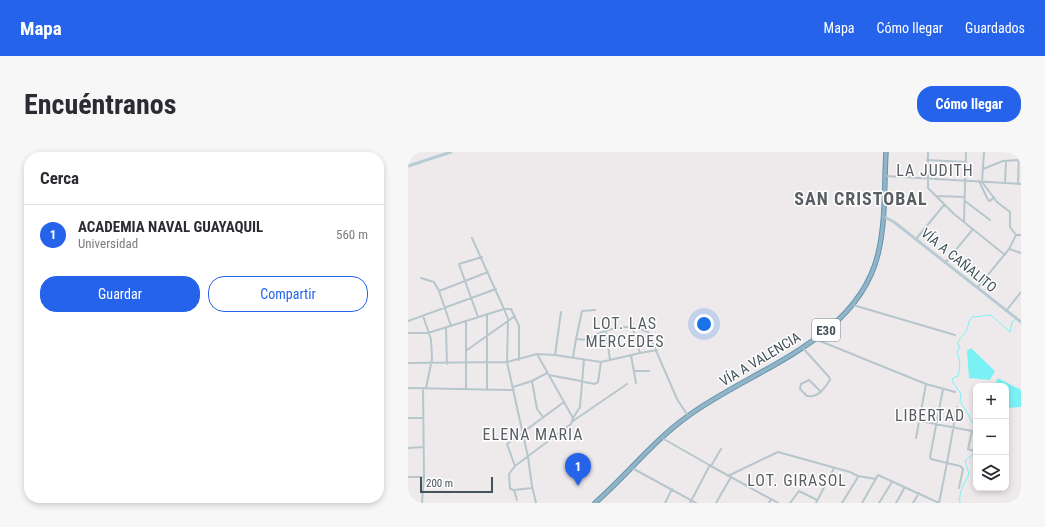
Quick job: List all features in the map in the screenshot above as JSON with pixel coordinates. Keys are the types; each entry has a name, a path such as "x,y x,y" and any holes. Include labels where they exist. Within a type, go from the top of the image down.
{"highway":[{"name":"VÍA A VALENCIA","path":"662,438 688,416 814,339 834,324 853,305 868,282 877,256 883,216 886,152"},
{"name":"E30","path":"595,503 662,438"}],"main road":[{"path":"408,166 452,152"},
{"name":"VÍA A CAÑALITO","path":"883,216 890,218 1020,321"}],"street":[{"path":"928,152 928,188 944,205 1005,255"},
{"path":"964,221 966,152"},
{"path":"984,152 983,169 980,181 982,191 988,200 990,201 994,197"},
{"path":"885,176 1020,184 1019,152"},
{"path":"927,160 966,162"},
{"path":"983,169 1006,161 1019,160"},
{"path":"1005,183 1006,161"},
{"path":"980,181 1010,212 1010,227 1016,235"},
{"path":"936,196 965,197"},
{"path":"964,201 990,220"},
{"path":"916,239 944,205"},
{"path":"945,262 973,229"},
{"path":"1016,235 1021,235"},
{"path":"977,288 1005,255 1016,235"},
{"path":"472,238 482,257 508,319 507,362 528,457 532,488 536,503"},
{"path":"1009,249 1021,253"},
{"path":"478,317 459,264 482,257"},
{"path":"439,291 488,272"},
{"path":"421,278 434,282 439,291 451,326"},
{"path":"408,321 496,289"},
{"path":"1006,311 1021,292"},
{"path":"853,305 955,335"},
{"path":"408,333 428,333 504,309 512,309 519,326 519,360"},
{"path":"573,357 581,312 586,310 595,310"},
{"path":"555,355 561,312"},
{"path":"487,314 487,390"},
{"path":"423,316 431,339 430,364 426,389"},
{"path":"467,350 508,319 515,316"},
{"path":"466,321 466,389"},
{"path":"576,339 589,340 606,331 621,326 632,326 649,333 677,398 688,416"},
{"path":"632,326 640,353"},
{"path":"446,328 447,364"},
{"path":"606,331 610,360"},
{"path":"814,339 926,384 955,392"},
{"path":"802,347 830,379 822,392 812,397 807,396 800,389 800,386 805,381 811,380 822,392"},
{"path":"408,363 447,364 507,362 537,354 573,357 601,362 657,350"},
{"path":"537,354 573,420"},
{"path":"631,355 636,382"},
{"path":"579,417 584,359"},
{"path":"584,382 595,384 598,382 601,362"},
{"path":"634,371 649,371"},
{"path":"513,386 532,381 548,374 581,381"},
{"path":"532,381 537,409 543,417"},
{"path":"573,420 627,384"},
{"path":"916,438 926,384"},
{"path":"408,388 514,390"},
{"path":"422,503 424,477 423,388"},
{"path":"943,389 930,458 960,466 963,469 959,488"},
{"path":"515,466 507,444 564,402"},
{"path":"532,488 510,489 509,474 515,466 572,424 580,407"},
{"path":"862,503 878,475 939,503 958,407"},
{"path":"408,418 423,418"},
{"path":"920,421 972,430 968,449 973,451"},
{"path":"662,438 778,503"},
{"path":"408,448 424,447"},
{"path":"691,502 721,449"},
{"path":"716,503 729,476 778,452 858,476 876,479"},
{"path":"632,467 691,502 696,503"},
{"path":"790,503 798,491 816,502 834,468"},
{"path":"842,503 858,476"},
{"path":"408,477 424,477"},
{"path":"879,503 892,481"},
{"path":"896,503 905,487"},
{"path":"514,490 516,500"},
{"path":"665,503 672,490"},
{"path":"913,503 919,493"},
{"path":"926,503 929,498"},
{"path":"769,503 771,499"}],"water":[{"path":"971,348 995,371 990,380 969,378 967,351"},
{"path":"998,378 1008,383 996,383"},
{"path":"1009,384 1021,390 1021,407 1009,408"}],"waterway":[{"path":"973,423 960,401 961,394 952,381 953,378 958,376 959,370 960,361 957,353 960,346 957,344 966,331 972,317 991,315 1010,332 1012,322 1016,319"},
{"path":"960,503 961,491 969,474 965,461 973,454"}],"place":[{"name":"ACADEMIA NAVAL GUAYAQUIL","path":"578,486"}],"district":[{"name":"LA JUDITH","path":"935,170"},
{"name":"SAN CRISTOBAL","path":"861,199"},
{"name":"LOT. LAS MERCEDES","path":"625,332"},
{"name":"LIBERTAD","path":"930,415"},
{"name":"ELENA MARIA","path":"533,434"},
{"name":"LOT. GIRASOL","path":"797,480"}]}
